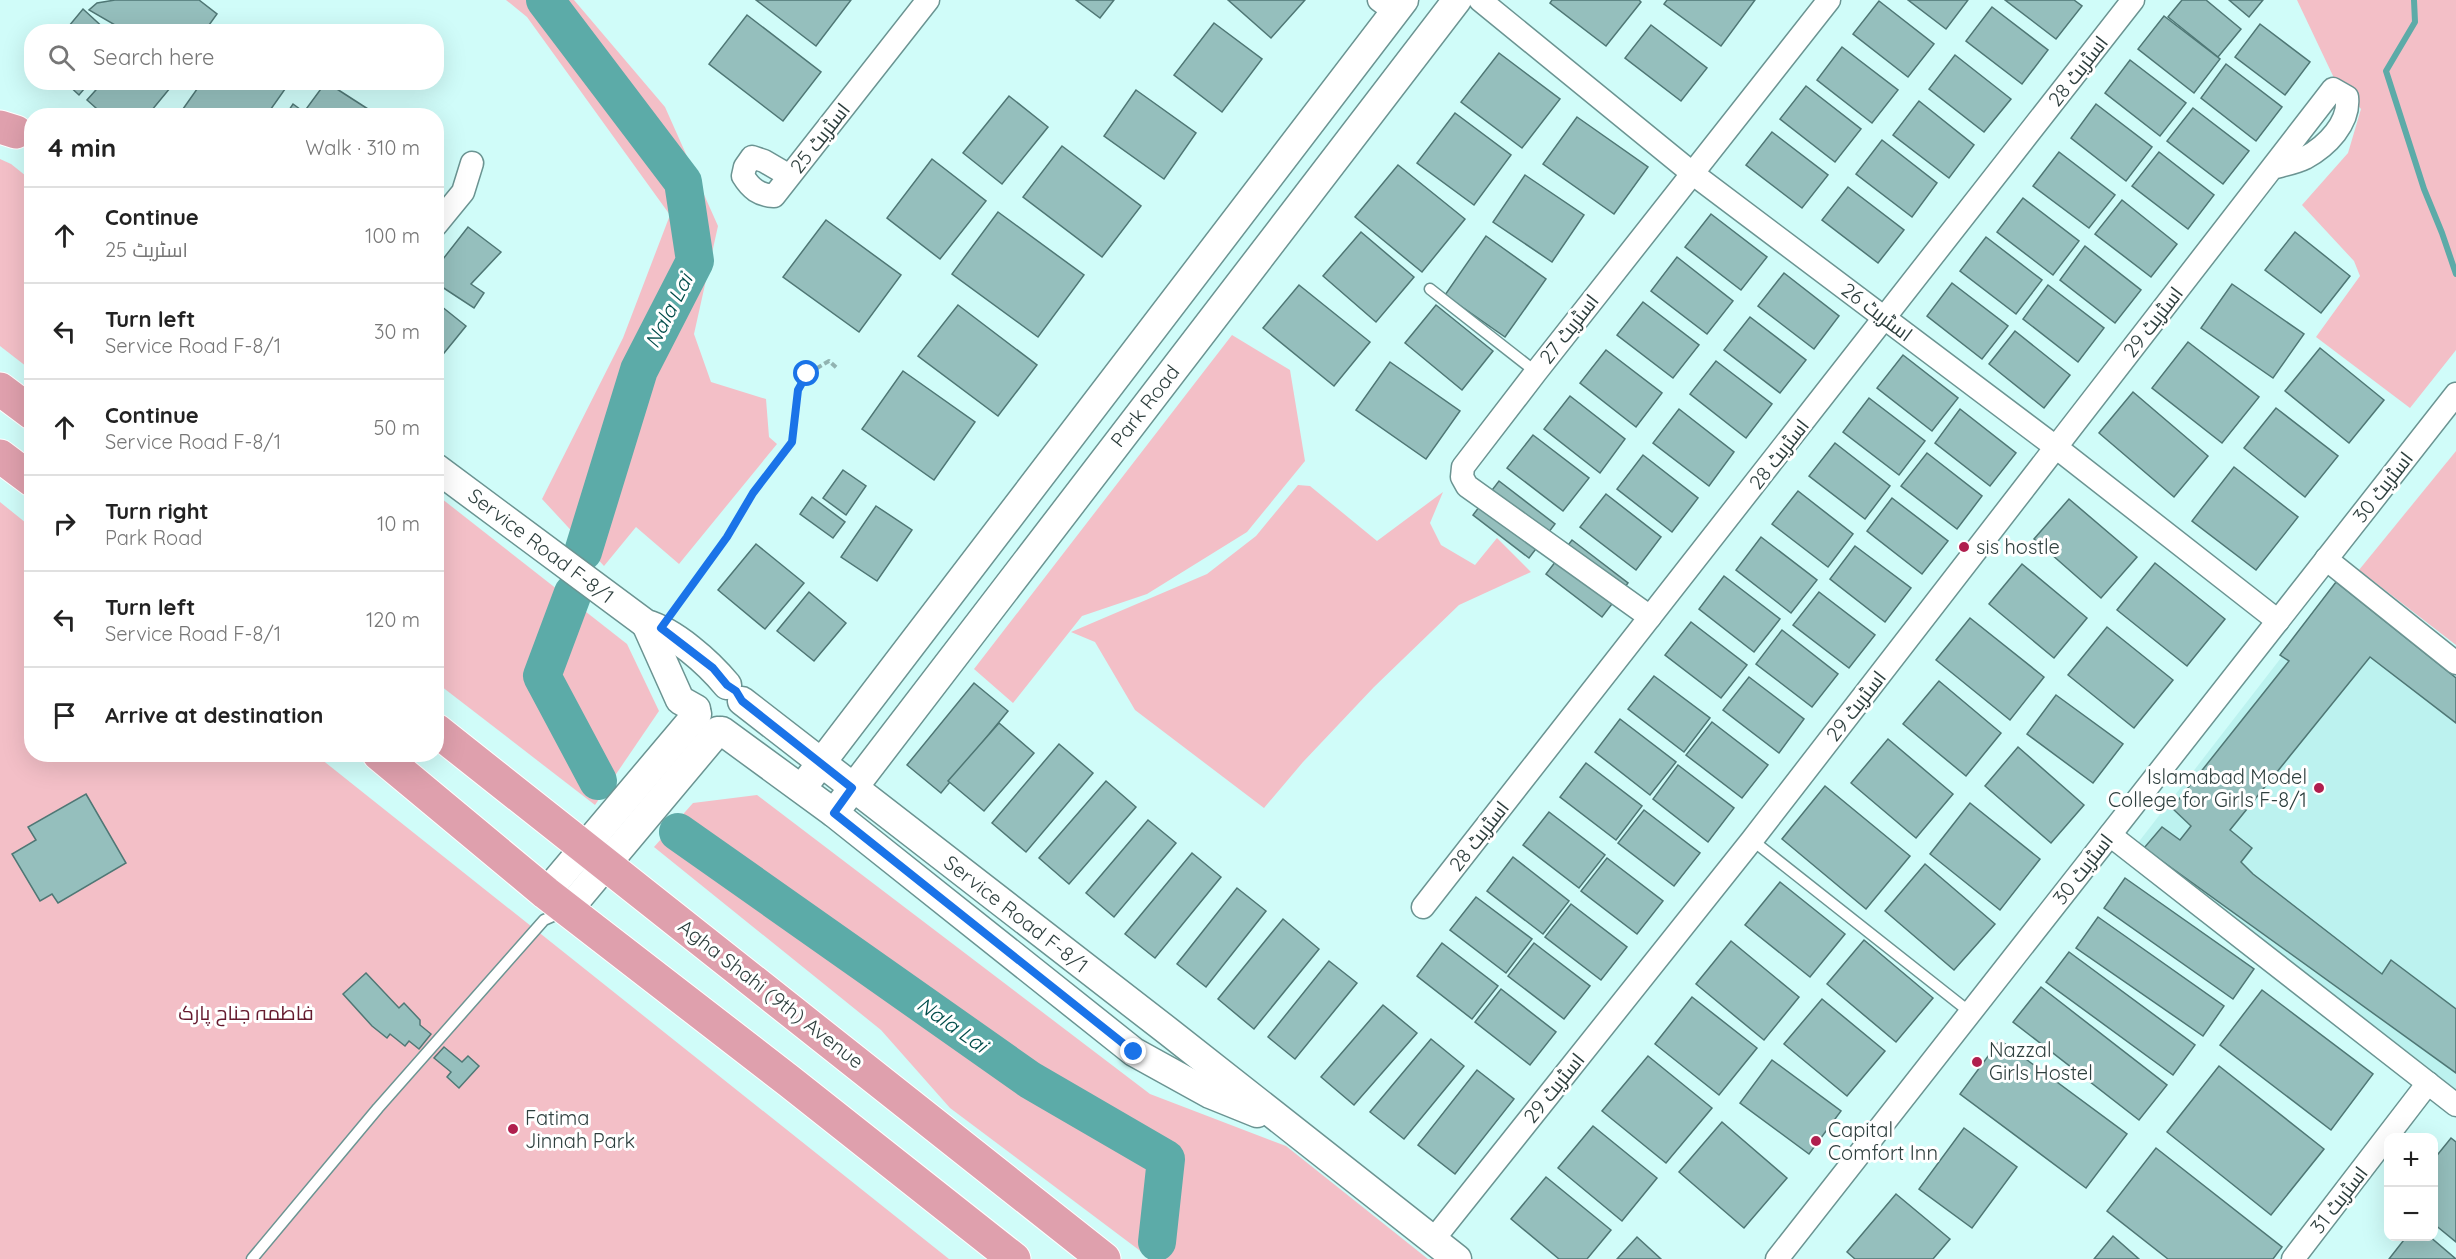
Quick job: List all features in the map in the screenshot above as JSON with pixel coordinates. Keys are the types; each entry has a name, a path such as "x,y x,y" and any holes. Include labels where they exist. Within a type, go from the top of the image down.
{"main road":[{"path":"0,389 24,407"},
{"path":"0,456 24,474"},
{"name":"Agha Shahi (9th) Avenue","path":"444,736 1104,1259"},
{"path":"387,762 553,908 1014,1259"}],"street":[{"name":"اسٹریٹ 25","path":"788,175 752,157 745,167 743,176 750,187 764,195 774,196 928,0"},
{"name":"Park Road","path":"834,813 1457,0"},
{"name":"اسٹریٹ 26","path":"1480,0 1692,173 2057,448 2278,621"},
{"name":"اسٹریٹ 27","path":"1650,617 1467,486 1462,477 1463,467 1829,0"},
{"name":"اسٹریٹ 28","path":"1423,907 2133,0"},
{"name":"Park Road","path":"802,788 1392,4"},
{"path":"444,215 463,192 472,163"},
{"name":"اسٹریٹ 29","path":"1433,1240 1752,840 2272,168"},
{"name":"اسٹریٹ 30","path":"1778,1259 2456,394"},
{"name":"Service Road F-8/1","path":"444,474 713,668 734,693 852,788 1457,1259"},
{"path":"2326,559 2456,663"},
{"name":"Service Road F-8/1","path":"653,626 680,700 802,788 1134,1052 1210,1094 1289,1127"},
{"path":"720,684 734,693 743,708 738,720 728,729 708,721 698,696 707,687 720,684"},
{"path":"553,908 708,721"},
{"path":"2110,835 2456,1105"},
{"name":"اسٹریٹ 31","path":"2293,1259 2428,1083"}],"lane":[{"path":"1430,289 1536,372"},
{"path":"1752,840 1971,1013"},
{"path":"252,1259 378,1108 553,908"}],"path":[{"path":"653,626 727,537 753,493 792,442 798,390 807,374 829,361 837,368"}],"shaded area":[{"name":"Islamabad Model College for Girls F-8/1","path":"2338,584 2456,674 2456,1095 2134,848"}],"green space":[{"path":"506,0 574,0 665,107 718,226 694,334 711,382 766,399 769,437 777,444 679,564 636,527 604,566 542,499 623,338 670,215 527,17"},
{"path":"2297,0 2456,0 2456,350 2410,408 2316,337 2360,276 2354,261 2302,205 2348,153 2361,109 2334,78"},
{"path":"0,159 24,174 24,365 0,346"},
{"path":"1232,335 1290,370 1305,461 1247,532 1147,594 1082,616 1013,703 974,669"},
{"path":"2456,451 2456,645 2359,570"},
{"path":"1298,485 1310,486 1377,541 1443,492 1430,523 1441,545 1475,565 1497,538 1531,572 1459,605 1374,687 1303,762 1264,808 1135,710 1095,642 1071,632 1207,574 1256,536"},
{"path":"444,500 627,644 659,711 595,805 444,688"},
{"name":"فاطمہ جناح پارک","path":"0,502 24,521 24,762 325,762 949,1259 0,1259"},
{"path":"757,795 1150,1094 1286,1146 1428,1259 1151,1259 950,1108 881,1030 654,847 693,803"}],"building":[{"path":"115,0 199,0 217,14 210,24 113,24 89,10 97,3"},
{"path":"756,0 851,0 816,46"},
{"path":"1076,0 1114,0 1100,18"},
{"path":"1228,0 1305,0 1271,38"},
{"path":"1552,0 1639,0 1641,2 1606,46 1550,3"},
{"path":"1667,0 1755,0 1721,46 1664,4"},
{"path":"1908,0 1968,0 1946,29"},
{"path":"2005,0 2074,0 2082,6 2056,39"},
{"path":"2182,0 2206,0 2241,29 2218,57 2168,17"},
{"path":"2229,0 2263,0 2249,17"},
{"path":"1879,1 1934,44 1908,77 1853,34"},
{"path":"1992,7 2048,50 2022,84 1966,41"},
{"path":"83,9 99,24 71,24"},
{"path":"747,15 821,72 783,121 709,64"},
{"path":"2164,16 2220,59 2194,93 2138,49"},
{"path":"1214,23 1262,59 1222,112 1174,75"},
{"path":"2260,24 2310,62 2285,95 2235,57"},
{"path":"1651,25 1707,68 1681,101 1625,58"},
{"path":"1842,47 1898,90 1872,123 1817,80"},
{"path":"1499,53 1560,99 1522,148 1461,102"},
{"path":"1955,55 2011,99 1984,132 1929,89"},
{"path":"2130,60 2186,103 2160,136 2105,93"},
{"path":"2226,64 2282,107 2256,141 2201,98"},
{"path":"1806,86 1861,129 1835,162 1780,119"},
{"path":"74,90 83,90 79,95"},
{"path":"96,90 168,90 154,108 96,108 87,100"},
{"path":"196,90 284,90 272,108 184,108"},
{"path":"320,90 338,90 366,108 307,108"},
{"path":"1136,90 1196,133 1164,179 1104,136"},
{"path":"1009,96 1048,127 1002,184 963,153"},
{"path":"1919,101 1974,145 1949,178 1893,135"},
{"path":"2096,104 2152,147 2126,181 2071,138"},
{"path":"2193,108 2249,151 2223,184 2167,141"},
{"path":"1455,113 1511,155 1474,205 1417,163"},
{"path":"1577,117 1648,167 1614,214 1543,164"},
{"path":"1772,132 1828,175 1802,208 1746,165"},
{"path":"1882,140 1937,183 1912,217 1856,174"},
{"path":"1062,146 1141,206 1102,257 1023,197"},
{"path":"2059,152 2115,195 2089,228 2033,186"},
{"path":"2159,152 2214,195 2188,229 2132,186"},
{"path":"932,159 986,201 940,259 887,218"},
{"path":"1398,165 1465,219 1422,272 1355,217"},
{"path":"1525,175 1584,215 1552,262 1493,222"},
{"path":"1848,187 1904,230 1878,263 1822,220"},
{"path":"2023,198 2079,241 2053,275 1997,232"},
{"path":"2122,200 2177,244 2151,277 2095,234"},
{"path":"998,212 1084,275 1038,337 952,274"},
{"path":"1711,214 1767,257 1741,290 1685,247"},
{"path":"826,220 901,275 859,332 783,277"},
{"path":"468,227 501,252 471,284 484,293 474,308 444,288 444,258"},
{"path":"1361,232 1414,277 1376,322 1323,276"},
{"path":"2295,232 2350,276 2321,313 2265,270"},
{"path":"1486,236 1546,279 1505,337 1445,295"},
{"path":"1986,237 2042,280 2016,314 1960,271"},
{"path":"2085,246 2141,290 2115,323 2060,280"},
{"path":"1677,257 1733,301 1707,334 1651,291"},
{"path":"1784,273 1839,316 1814,349 1758,306"},
{"path":"1952,283 2008,326 1982,359 1927,316"},
{"path":"2232,284 2304,334 2273,378 2201,328"},
{"path":"1299,285 1370,342 1334,386 1263,328"},
{"path":"2048,285 2104,328 2078,362 2023,319"},
{"path":"1643,302 1699,345 1673,378 1617,335"},
{"path":"958,305 1037,365 998,416 918,356"},
{"path":"1436,305 1493,351 1462,390 1405,343"},
{"path":"444,308 466,326 444,353"},
{"path":"1750,317 1806,360 1780,393 1724,350"},
{"path":"2015,331 2070,375 2044,408 1989,364"},
{"path":"2188,342 2259,397 2222,443 2152,388"},
{"path":"2320,348 2384,400 2349,443 2285,391"},
{"path":"1606,350 1662,393 1636,427 1580,383"},
{"path":"1903,355 1958,398 1932,431 1877,388"},
{"path":"1716,361 1772,404 1746,438 1690,394"},
{"path":"1390,362 1460,411 1426,459 1356,410"},
{"path":"903,371 975,422 934,480 862,429"},
{"path":"2133,392 2208,456 2174,497 2099,433"},
{"path":"1570,396 1625,439 1600,473 1544,429"},
{"path":"1869,398 1925,441 1899,475 1843,432"},
{"path":"2276,408 2338,456 2305,497 2244,448"},
{"path":"1679,409 1734,452 1709,486 1653,443"},
{"path":"1960,409 2016,453 1990,486 1935,443"},
{"path":"1533,435 1589,478 1563,511 1507,468"},
{"path":"1835,443 1890,486 1865,519 1809,476"},
{"path":"1927,453 1982,496 1957,529 1901,486"},
{"path":"1643,455 1698,498 1672,532 1617,489"},
{"path":"2234,467 2298,517 2256,570 2192,521"},
{"path":"843,470 866,486 846,515 823,498"},
{"path":"1499,481 1555,524 1529,558 1473,515"},
{"path":"1798,491 1853,534 1828,567 1772,524"},
{"path":"1606,494 1661,537 1636,570 1580,527"},
{"path":"812,497 845,522 833,538 800,514"},
{"path":"1892,498 1948,541 1922,574 1867,531"},
{"path":"2069,499 2137,557 2101,598 2034,539"},
{"path":"876,506 912,530 877,581 841,557"},
{"path":"1761,537 1817,580 1791,613 1736,570"},
{"path":"1572,540 1628,583 1602,617 1546,574"},
{"path":"756,544 804,583 765,629 718,590"},
{"path":"1855,546 1911,588 1885,622 1830,579"},
{"path":"2155,563 2225,619 2187,666 2117,610"},
{"path":"2022,564 2087,618 2054,658 1989,604"},
{"path":"1724,576 1780,619 1754,652 1699,609"},
{"path":"2336,582 2456,678 2456,723 2370,657 2230,830 2252,848 2241,862 2253,874 2382,974 2391,960 2456,1009 2456,1073 2144,848 2162,827 2180,840 2191,826 2172,808 2289,661 2280,655"},
{"path":"809,592 846,623 814,661 777,631"},
{"path":"1819,592 1875,635 1849,668 1793,625"},
{"path":"1970,618 2044,677 2010,720 1936,660"},
{"path":"1691,622 1747,665 1721,698 1665,655"},
{"path":"2107,627 2173,680 2134,728 2068,675"},
{"path":"1782,630 1838,674 1812,707 1756,664"},
{"path":"1654,676 1710,718 1684,752 1628,709"},
{"path":"1749,677 1804,719 1779,753 1723,710"},
{"path":"1939,681 2001,733 1966,776 1903,724"},
{"path":"974,683 1008,711 941,793 907,765"},
{"path":"2056,695 2123,744 2093,783 2027,734"},
{"path":"1620,719 1676,762 1650,795 1595,752"},
{"path":"1712,722 1768,765 1742,798 1686,755"},
{"path":"999,723 1034,753 984,811 948,781"},
{"path":"1888,739 1953,794 1916,838 1851,783"},
{"path":"1059,744 1093,773 1026,852 992,823"},
{"path":"2018,747 2084,805 2051,843 1985,786"},
{"path":"1586,763 1642,806 1616,840 1560,797"},
{"path":"1678,765 1734,808 1708,842 1653,799"},
{"path":"1106,781 1136,807 1069,884 1039,858"},
{"path":"1825,786 1910,856 1866,909 1782,839"},
{"path":"86,794 126,863 58,903 52,894 40,901 12,854 36,840 28,827"},
{"path":"1970,803 2040,859 2000,910 1930,854"},
{"path":"1644,810 1700,853 1674,886 1618,843"},
{"path":"1549,812 1605,855 1579,888 1523,845"},
{"path":"1148,820 1176,843 1114,917 1086,893"},
{"path":"1192,853 1221,877 1155,958 1125,934"},
{"path":"1513,857 1569,901 1543,934 1487,891"},
{"path":"1607,858 1663,901 1637,934 1581,891"},
{"path":"1925,864 1995,924 1954,970 1885,911"},
{"path":"2125,878 2254,969 2233,999 2104,908"},
{"path":"1780,882 1845,934 1810,977 1745,925"},
{"path":"1237,888 1266,911 1206,987 1177,964"},
{"path":"1476,897 1532,939 1506,973 1450,930"},
{"path":"1571,904 1627,947 1601,980 1545,937"},
{"path":"2098,917 2224,1006 2203,1036 2076,948"},
{"path":"1283,919 1319,949 1254,1029 1218,999"},
{"path":"1864,940 1933,998 1896,1042 1827,984"},
{"path":"1731,941 1799,997 1764,1040 1696,984"},
{"path":"1442,943 1498,986 1472,1019 1417,976"},
{"path":"1534,943 1590,986 1564,1019 1508,976"},
{"path":"2069,952 2195,1045 2173,1075 2046,982"},
{"path":"1329,961 1357,983 1295,1059 1268,1037"},
{"path":"366,973 399,1008 404,1003 420,1020 420,1025 431,1034 419,1049 409,1041 405,1046 390,1034 387,1038 372,1026 343,994"},
{"path":"2041,987 2167,1085 2139,1120 2013,1022"},
{"path":"1501,989 1556,1032 1530,1065 1475,1022"},
{"path":"2262,990 2373,1074 2331,1130 2220,1045"},
{"path":"1692,997 1757,1048 1719,1095 1655,1044"},
{"path":"1822,999 1885,1051 1847,1096 1784,1044"},
{"path":"1383,1005 1417,1033 1354,1105 1321,1077"},
{"path":"1431,1039 1464,1066 1404,1139 1370,1112"},
{"path":"2000,1040 2127,1134 2086,1188 1960,1094"},
{"path":"444,1047 462,1062 468,1056 479,1066 459,1088 447,1077 451,1072 434,1058"},
{"path":"1648,1056 1712,1108 1666,1163 1602,1111"},
{"path":"1772,1060 1841,1111 1809,1154 1740,1103"},
{"path":"2219,1066 2324,1149 2271,1215 2167,1132"},
{"path":"1477,1070 1514,1099 1455,1174 1418,1145"},
{"path":"1722,1122 1787,1178 1744,1228 1679,1172"},
{"path":"1593,1126 1657,1178 1622,1221 1558,1168"},
{"path":"1964,1128 2017,1167 1972,1228 1919,1189"},
{"path":"2451,1138 2456,1142 2456,1242 2438,1227 2438,1154"},
{"path":"2156,1148 2282,1247 2273,1259 2168,1259 2107,1211"},
{"path":"1546,1177 1611,1230 1587,1259 1559,1259 1511,1219"},
{"path":"1896,1194 1950,1239 1933,1259 1855,1259 1847,1252"},
{"path":"2113,1236 2139,1259 2094,1259"},
{"path":"1637,1237 1661,1259 1617,1259"},
{"path":"2403,1241 2435,1241 2456,1259 2389,1259"}],"waterway":[{"name":"Nala Lai","path":"545,0 683,182 695,261 639,370 583,552"},
{"path":"2414,0 2415,22 2386,71 2424,189 2456,274"},
{"name":"Nala Lai","path":"573,593 542,676 598,781"},
{"name":"Nala Lai","path":"678,832 1030,1080 1166,1159 1157,1242"}],"place":[{"name":"sis hostle","path":"1964,547"},
{"name":"Islamabad Model College for Girls F-8/1","path":"2319,788"},
{"name":"Nazzal Girls Hostel","path":"1977,1062"},
{"name":"Fatima Jinnah Park","path":"513,1129"},
{"name":"Capital Comfort Inn","path":"1816,1141"}],"route":[{"path":"807,374 798,390 792,442 753,493 727,537 661,628 713,668 727,685 736,691 742,701 852,788 834,813 1134,1052"}]}
